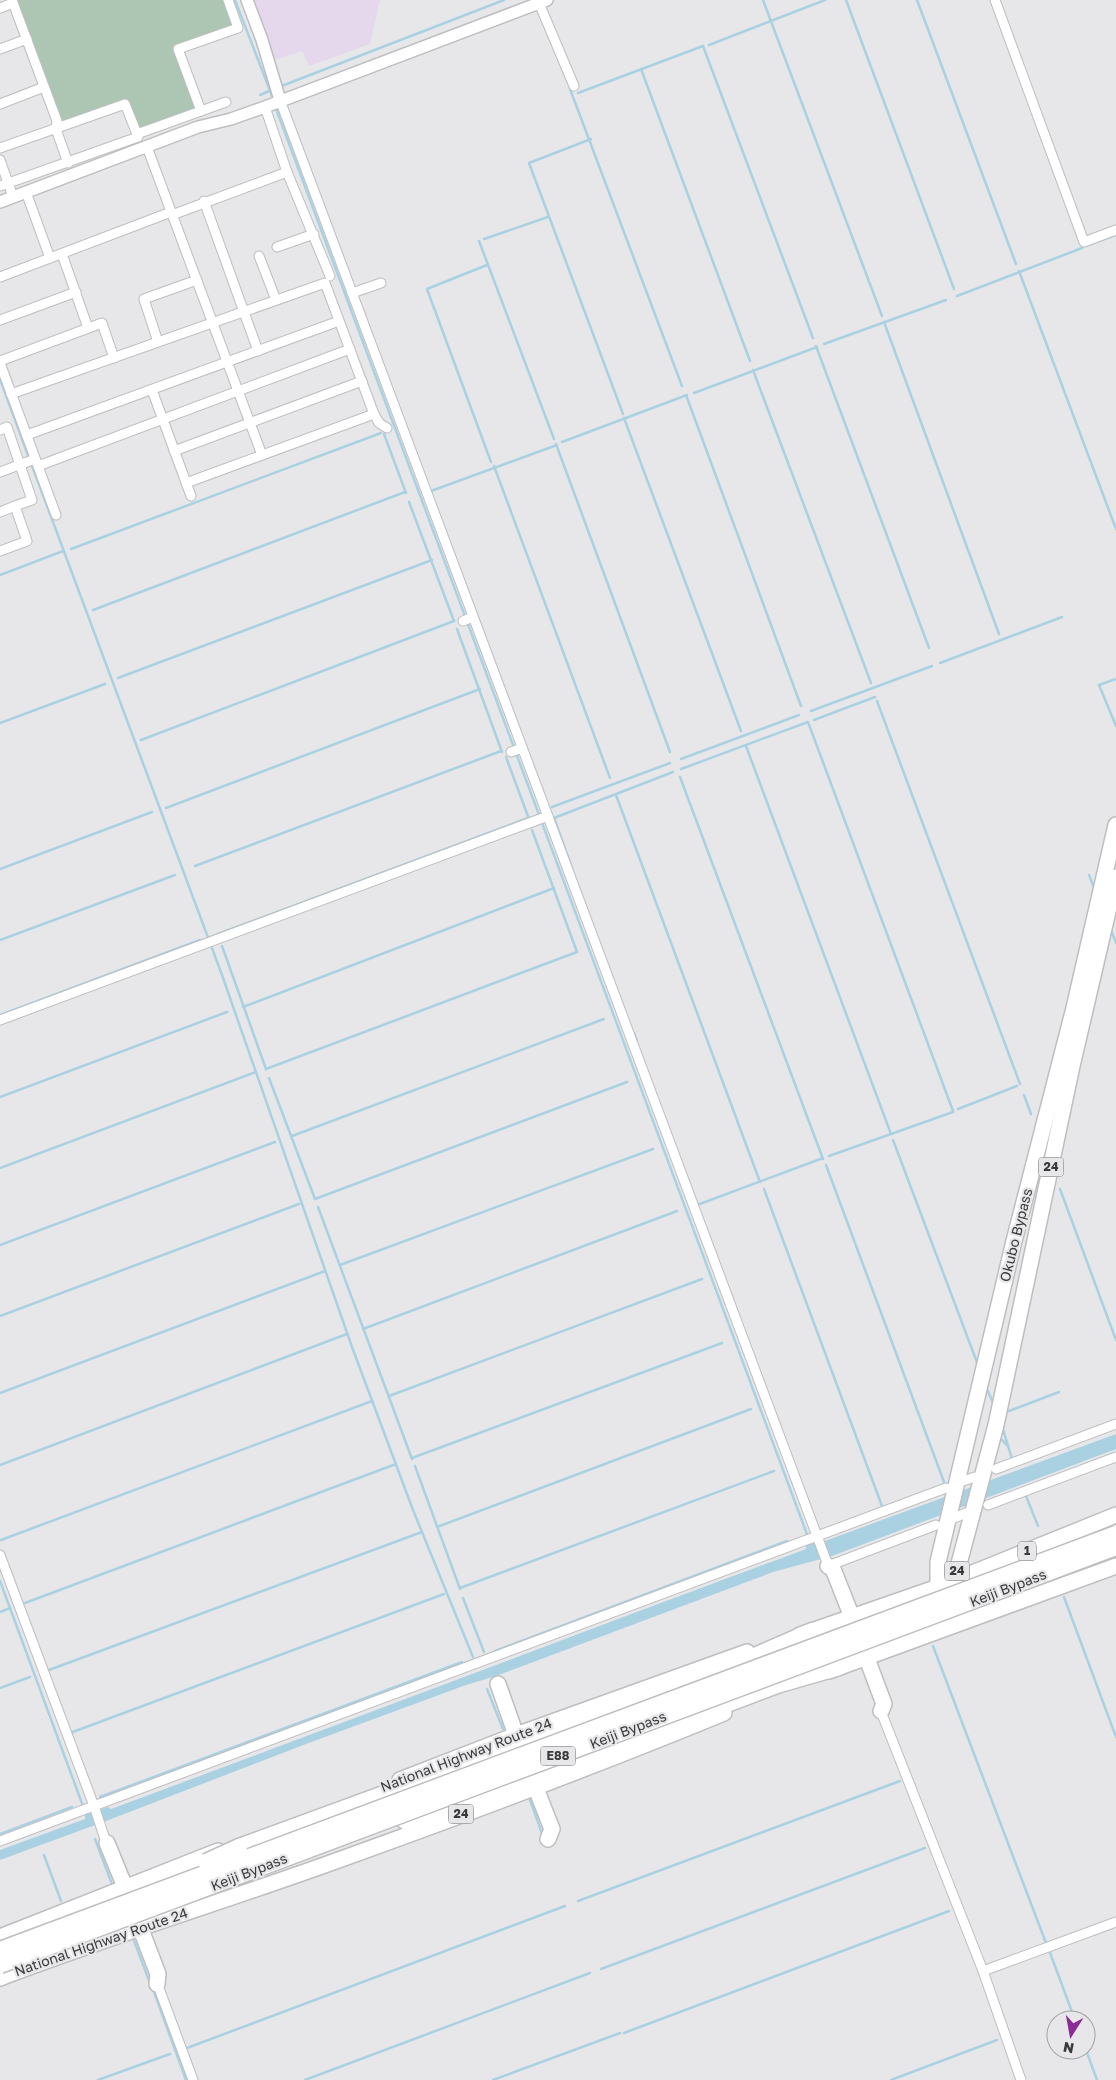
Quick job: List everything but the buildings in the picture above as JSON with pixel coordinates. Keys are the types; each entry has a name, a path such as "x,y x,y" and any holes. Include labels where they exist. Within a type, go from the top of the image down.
{"highway":[{"name":"Okubo Bypass","path":"933,1633 945,1608 977,1507 997,1419 1072,1066 1103,910 1116,825"},
{"name":"Okubo Bypass","path":"945,1608 938,1587 938,1562 946,1520 1014,1241 1058,1074 1103,910 1116,877"},
{"path":"977,1507 971,1554 978,1562 988,1566"},
{"name":"1","path":"938,1587 1116,1514"},
{"name":"Keiji Bypass","path":"0,1950 75,1914 1116,1534"},
{"name":"Keiji Bypass","path":"0,1965 1116,1547"},
{"path":"760,1648 784,1636 915,1589 932,1575 938,1562"},
{"path":"827,1564 833,1568 848,1613"},
{"path":"945,1608 952,1616 962,1618 1080,1574 1116,1566"},
{"name":"National Highway Route 24","path":"0,1978 89,1945 139,1933 333,1862 654,1742 839,1667 865,1662 933,1633 1116,1566"},
{"name":"National Highway Route 24","path":"0,1937 75,1914 121,1884 516,1735 812,1631 848,1613 938,1587"},
{"path":"0,1928 14,1922 75,1914 238,1848 725,1669 812,1631"},
{"path":"865,1662 884,1704 881,1711"},
{"path":"248,1872 498,1791 777,1685 839,1667"},
{"path":"495,1684 516,1735"},
{"path":"535,1786 552,1829 548,1839"},
{"path":"107,1843 121,1884"},
{"path":"139,1933 158,1974 157,1984"},
{"path":"0,1988 36,1974 89,1945"}],"street":[{"path":"228,0 244,16 274,98 352,293 468,619 827,1564 1116,1457"},
{"path":"201,111 178,49 238,28 244,16 247,0"},
{"path":"995,0 1084,242 1116,230"},
{"path":"0,8 12,1 57,121 56,129 68,163"},
{"path":"0,202 198,127 231,119 274,98 543,1 574,86"},
{"path":"0,49 26,40"},
{"path":"0,104 44,86"},
{"path":"274,98 288,172 330,276"},
{"path":"137,134 226,102"},
{"path":"0,148 125,104 138,137 4,185"},
{"path":"107,147 113,160"},
{"path":"147,147 262,455"},
{"path":"0,160 4,185 13,197"},
{"path":"0,277 288,172"},
{"path":"26,192 50,258"},
{"path":"204,202 258,351"},
{"path":"277,247 328,233"},
{"path":"62,254 88,328"},
{"path":"260,256 276,300"},
{"path":"158,342 144,299 197,280"},
{"path":"11,394 325,283 374,414 379,423 387,428"},
{"path":"352,293 381,283"},
{"path":"0,320 76,292"},
{"path":"27,435 339,321"},
{"path":"56,514 0,362 102,323 114,358"},
{"path":"0,472 20,464 36,462 162,419 350,349"},
{"path":"174,451 362,381"},
{"path":"152,390 191,496"},
{"path":"186,483 374,414"},
{"path":"0,430 7,427 32,500 0,512"},
{"path":"0,551 27,541 16,506"},
{"path":"0,1020 543,818"},
{"path":"0,1841 818,1539 1116,1424"},
{"path":"0,1555 107,1843"},
{"path":"881,1711 983,1971 1021,2080"},
{"path":"983,1971 1116,1922"},
{"path":"157,1984 193,2080"}],"shaded area":[{"path":"253,0 380,0 370,44 309,66 302,51 275,60"}],"green space":[{"path":"17,0 225,0 235,27 175,49 196,110 140,130 137,129 127,101 63,122"}],"water":[{"path":"1116,1434 1116,1449 832,1556 773,1572 496,1676 466,1685 0,1860 0,1850 85,1819 85,1815 108,1807 111,1809 806,1549 806,1545 825,1541"}],"waterway":[{"path":"235,0 274,101"},
{"path":"279,87 504,0"},
{"path":"763,0 882,316"},
{"path":"709,45 825,0"},
{"path":"846,0 954,289"},
{"path":"917,0 1016,264"},
{"path":"703,46 813,338"},
{"path":"578,93 703,46"},
{"path":"641,69 750,361"},
{"path":"570,89 682,386"},
{"path":"260,95 269,91"},
{"path":"275,106 808,1537"},
{"path":"591,139 529,163 623,414"},
{"path":"484,239 548,217"},
{"path":"1088,245 1116,235"},
{"path":"479,241 554,439"},
{"path":"957,296 1082,248"},
{"path":"487,265 427,289 491,462"},
{"path":"1019,271 1116,529"},
{"path":"824,344 946,300"},
{"path":"884,322 999,634"},
{"path":"816,346 929,648"},
{"path":"694,393 817,347"},
{"path":"753,370 871,683"},
{"path":"0,379 29,458"},
{"path":"686,395 801,706"},
{"path":"562,442 687,395"},
{"path":"624,418 741,731"},
{"path":"71,549 381,433"},
{"path":"384,434 406,493"},
{"path":"556,444 670,752"},
{"path":"431,492 557,445"},
{"path":"31,463 222,975 352,1347 413,1510 473,1657"},
{"path":"494,466 610,778"},
{"path":"93,610 405,492"},
{"path":"409,502 454,621"},
{"path":"0,575 63,551"},
{"path":"118,678 432,560"},
{"path":"940,663 1062,617"},
{"path":"141,740 454,621"},
{"path":"457,629 502,752"},
{"path":"811,711 932,666"},
{"path":"1116,679 1099,685 1116,726"},
{"path":"0,723 105,684"},
{"path":"166,808 480,689"},
{"path":"814,720 875,697"},
{"path":"877,701 1020,1084"},
{"path":"681,759 799,715"},
{"path":"681,769 808,722 953,1111"},
{"path":"746,746 891,1134"},
{"path":"195,866 501,751"},
{"path":"506,757 529,819"},
{"path":"552,807 670,763"},
{"path":"573,871 554,818 673,772"},
{"path":"680,777 823,1159"},
{"path":"616,795 760,1182"},
{"path":"0,869 152,812"},
{"path":"218,934 528,818"},
{"path":"266,1069 577,952 532,830"},
{"path":"0,940 175,875"},
{"path":"1089,875 1095,890"},
{"path":"243,1007 554,888"},
{"path":"1111,930 1116,943"},
{"path":"0,1015 200,940"},
{"path":"222,946 266,1069"},
{"path":"0,1097 227,1012"},
{"path":"292,1136 604,1019"},
{"path":"634,1033 637,1041"},
{"path":"0,1168 256,1072"},
{"path":"269,1078 315,1199"},
{"path":"315,1199 627,1082"},
{"path":"958,1109 1017,1086"},
{"path":"1024,1095 1031,1114"},
{"path":"829,1156 953,1112 953,1110"},
{"path":"893,1140 978,1365"},
{"path":"0,1245 275,1142"},
{"path":"340,1265 653,1149"},
{"path":"696,1204 823,1158"},
{"path":"826,1165 944,1482"},
{"path":"764,1189 882,1506"},
{"path":"1060,1189 1116,1340"},
{"path":"0,1316 299,1204"},
{"path":"318,1207 412,1459"},
{"path":"363,1329 677,1211"},
{"path":"0,1393 325,1271"},
{"path":"389,1396 702,1279"},
{"path":"0,1465 347,1334"},
{"path":"412,1458 722,1343"},
{"path":"986,1387 994,1405"},
{"path":"1009,1411 1059,1392"},
{"path":"1,1540 372,1401"},
{"path":"437,1527 751,1409"},
{"path":"1002,1426 1012,1459"},
{"path":"1002,1440 1008,1446"},
{"path":"25,1603 396,1464"},
{"path":"415,1466 460,1589"},
{"path":"460,1588 774,1471"},
{"path":"1026,1496 1038,1526"},
{"path":"49,1670 422,1532"},
{"path":"495,1651 787,1541"},
{"path":"0,1581 87,1817"},
{"path":"70,1733 444,1594"},
{"path":"1064,1597 1116,1737"},
{"path":"463,1598 484,1652"},
{"path":"0,1612 10,1608"},
{"path":"933,1646 1046,1943"},
{"path":"100,1797 462,1662"},
{"path":"0,1688 30,1677"},
{"path":"487,1689 503,1729"},
{"path":"578,1901 900,1781"},
{"path":"530,1800 543,1836"},
{"path":"0,1834 72,1807"},
{"path":"95,1839 112,1884"},
{"path":"601,1969 925,1848"},
{"path":"44,1855 61,1901"},
{"path":"187,2048 565,1906"},
{"path":"624,2033 949,1911"},
{"path":"1093,1935 1112,1928"},
{"path":"133,1938 150,1983"},
{"path":"1049,1950 1071,2010"},
{"path":"305,2080 590,1973"},
{"path":"153,1989 186,2080"},
{"path":"493,2080 620,2033"},
{"path":"891,2080 997,2040"},
{"path":"98,2080 170,2054"},
{"path":"1090,2060 1097,2080"}]}
